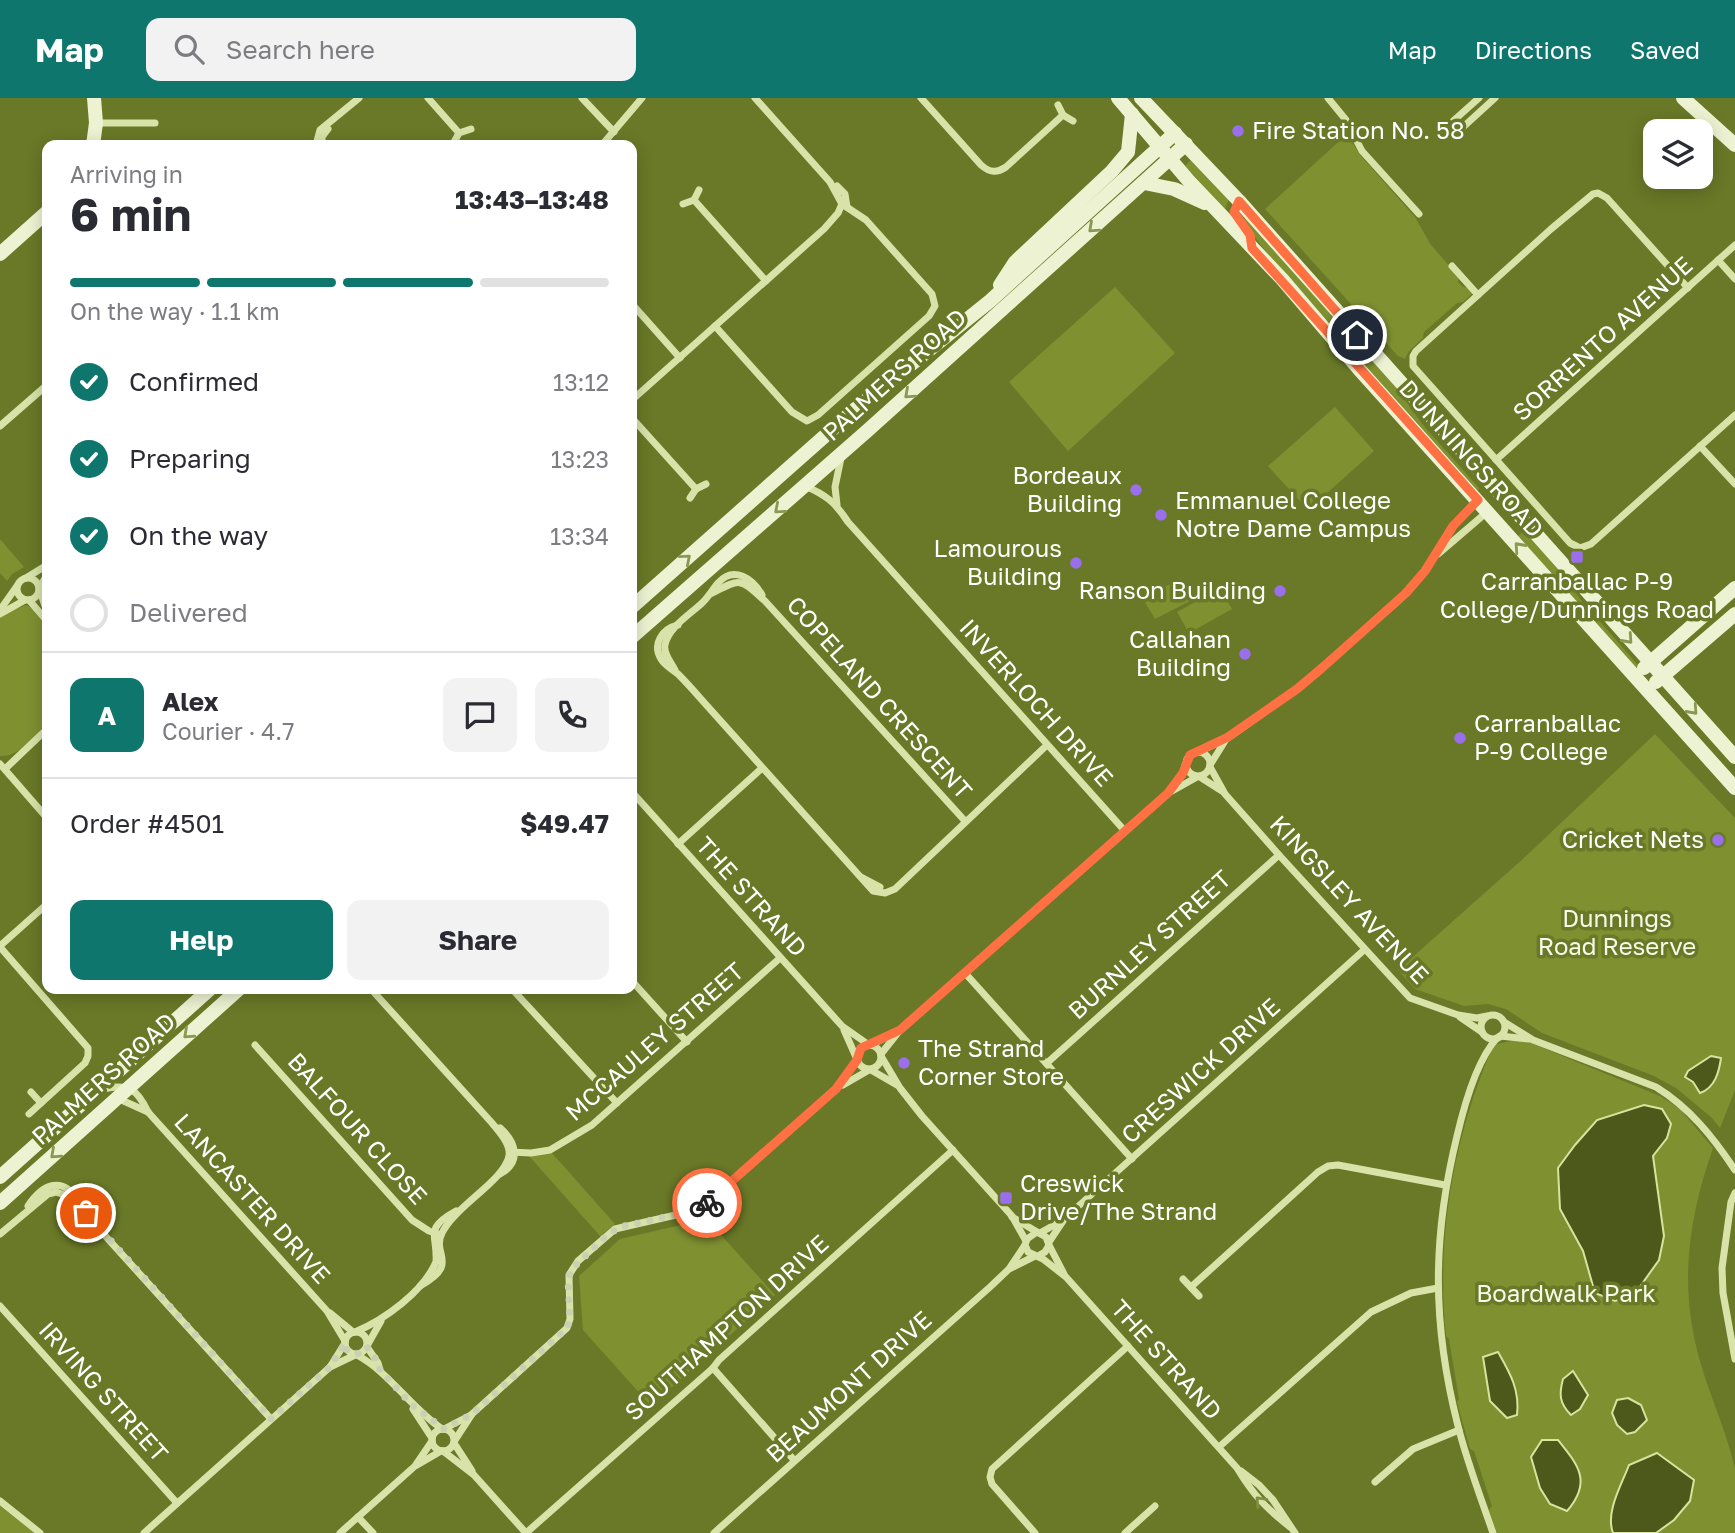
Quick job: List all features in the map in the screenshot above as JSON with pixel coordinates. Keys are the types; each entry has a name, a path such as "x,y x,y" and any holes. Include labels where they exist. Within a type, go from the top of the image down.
{"main road":[{"path":"94,98 96,122 94,140"},
{"name":"DUNNINGS ROAD","path":"1118,98 1735,788"},
{"name":"DUNNINGS ROAD","path":"1140,98 1239,201 1735,757"},
{"path":"1683,98 1735,145"},
{"path":"990,301 1015,261 1112,172 1128,152 1132,114"},
{"name":"PALMERS ROAD","path":"637,603 853,411 990,301 1160,147 1180,139"},
{"name":"PALMERS ROAD","path":"637,633 842,454 1144,183 1170,159 1180,139"},
{"path":"1144,183 1174,189 1214,208"},
{"path":"1239,201 1234,212 1250,235 1252,248"},
{"path":"0,254 42,216"},
{"path":"1483,506 1499,494"},
{"path":"1635,675 1735,588"},
{"path":"1647,689 1735,614"},
{"name":"PALMERS ROAD","path":"0,1178 204,994"},
{"name":"PALMERS ROAD","path":"0,1203 233,994"}],"street":[{"path":"320,140 323,127 359,98"},
{"path":"428,98 459,133"},
{"path":"582,98 614,132"},
{"path":"606,140 642,98"},
{"path":"715,326 792,412 807,421 818,415 929,316 935,306 932,294 866,220 844,205 830,182 755,98"},
{"path":"921,98 981,165 988,171 995,172 1006,167 1063,115"},
{"path":"1328,98 1346,120 1362,151 1419,215"},
{"path":"1479,98 1452,122 1454,131 1461,130 1495,98"},
{"path":"1058,105 1063,115 1073,121"},
{"path":"96,122 155,123"},
{"path":"455,140 459,133 471,129"},
{"path":"683,204 694,200 699,190"},
{"path":"1688,288 1611,202 1598,193 1584,200 1416,351 1413,366 1577,548 1591,544 1735,415"},
{"path":"694,200 766,281"},
{"path":"637,396 824,229 840,218 844,205"},
{"name":"SORRENTO AVENUE","path":"1496,460 1735,245"},
{"path":"1718,260 1735,279"},
{"path":"1452,266 1478,295"},
{"path":"637,310 680,358"},
{"path":"0,426 42,388"},
{"path":"637,424 696,489"},
{"path":"1700,446 1735,484"},
{"path":"837,505 835,487 842,454"},
{"path":"690,498 696,489 706,484"},
{"name":"INVERLOCH DRIVE","path":"805,486 837,505 848,522 1124,830"},
{"path":"1168,793 1183,773 1188,756 1228,737 1297,689 1406,593 1436,555 1483,506"},
{"path":"1436,555 1453,526 1483,506"},
{"path":"0,612 17,586 42,568"},
{"path":"25,578 35,580 42,598"},
{"name":"COPELAND CRESCENT","path":"737,582 747,586 765,601 965,821 890,892 868,888 861,876 677,673 667,656 665,641 712,593 724,585 737,582"},
{"path":"0,612 36,597 42,584"},
{"path":"17,586 18,595 27,600 42,616"},
{"path":"42,733 2,767 42,812"},
{"path":"340,1533 415,1466 451,1448 472,1414 567,1328 570,1319 569,1275 578,1261 615,1229 704,1206 836,1089 878,1066 881,1055 900,1030 1124,830 1168,793 1208,772 1228,737"},
{"path":"965,821 1047,745"},
{"path":"1198,752 1207,756 1210,766"},
{"path":"1185,765 1189,774 1198,777"},
{"name":"KINGSLEY AVENUE","path":"1210,766 1225,794 1410,998 1458,1015 1477,1018 1487,1016"},
{"path":"678,844 762,768"},
{"name":"KINGSLEY AVENUE","path":"1198,777 1225,794"},
{"name":"THE STRAND","path":"637,798 842,1026 870,1045"},
{"name":"BURNLEY STREET","path":"1046,1063 1279,856"},
{"path":"29,1114 85,1063 89,1056 88,1048 0,946 42,908"},
{"name":"CRESWICK DRIVE","path":"1038,1233 1063,1220 1364,950"},
{"name":"MCCAULEY STREET","path":"512,1152 543,1152 593,1125 780,958"},
{"path":"965,973 1132,1158"},
{"path":"637,987 687,1042"},
{"path":"144,1533 330,1367 362,1353 381,1320 441,1268 443,1257 437,1234 459,1210 510,1167 511,1139 492,1123 376,994"},
{"path":"517,994 617,1103"},
{"name":"KINGSLEY AVENUE","path":"1458,1015 1483,1033"},
{"path":"1483,1056 1482,1022 1487,1016 1497,1015 1533,1040 1647,1083 1672,1097 1700,1122 1735,1170"},
{"path":"1493,1533 1459,1430 1443,1353 1438,1288 1439,1238 1445,1185 1461,1118 1483,1056 1504,1031 1504,1022"},
{"name":"THE STRAND","path":"842,1026 857,1059"},
{"path":"836,1089 857,1059 859,1049 900,1030"},
{"path":"1483,1033 1490,1038 1533,1040"},
{"name":"BALFOUR CLOSE","path":"255,1045 412,1220 437,1234"},
{"path":"870,1045 877,1048 900,1088 1012,1216 1028,1252 1037,1256 1045,1252 1049,1244 1046,1237 1012,1216"},
{"path":"857,1059 860,1066 881,1074 900,1088"},
{"name":"LANCASTER DRIVE","path":"97,1091 119,1086 122,1093 148,1112"},
{"path":"31,1092 41,1103"},
{"name":"LANCASTER DRIVE","path":"122,1093 139,1095 148,1112 327,1311 354,1332"},
{"name":"SOUTHAMPTON DRIVE","path":"526,1533 953,1150"},
{"path":"1191,1287 1318,1172 1328,1166 1338,1165 1445,1185"},
{"path":"0,1234 48,1194 56,1192 70,1197 271,1419"},
{"path":"1735,1193 1725,1237 1723,1293 1735,1359"},
{"name":"CRESWICK DRIVE","path":"1049,1244 1063,1220"},
{"path":"1026,1243 1030,1235 1038,1233"},
{"name":"BEAUMONT DRIVE","path":"714,1533 1009,1269 1026,1243"},
{"name":"THE STRAND","path":"1049,1244 1066,1277"},
{"name":"THE STRAND","path":"1037,1256 1066,1277 1219,1447 1263,1506 1293,1530"},
{"name":"BEAUMONT DRIVE","path":"1009,1269 1037,1256"},
{"path":"1182,1279 1199,1296"},
{"path":"1219,1447 1371,1312 1411,1293 1438,1288"},
{"name":"IRVING STREET","path":"0,1306 177,1503"},
{"name":"LANCASTER DRIVE","path":"327,1311 345,1342"},
{"path":"330,1367 354,1332 381,1320"},
{"path":"354,1332 364,1335 380,1370"},
{"path":"345,1342 347,1350 380,1370 412,1405 443,1429 452,1432 454,1441 474,1475"},
{"path":"1035,1533 992,1485 992,1469 1128,1346"},
{"path":"713,1368 794,1460"},
{"path":"412,1405 436,1448 474,1475 526,1533"},
{"path":"415,1466 436,1432 472,1414"},
{"path":"1376,1482 1413,1449 1459,1430"},
{"path":"0,1501 40,1533"},
{"path":"1125,1533 1155,1506"},
{"path":"358,1517 373,1533"}],"green space":[{"path":"1347,134 1360,155 1415,217 1431,245 1459,277 1458,282 1469,288 1472,294 1463,302 1457,303 1424,332 1423,338 1409,351 1405,359 1398,356 1265,209"},
{"path":"1191,160 1229,199 1225,209 1185,166"},
{"path":"1246,218 1393,383 1423,425 1479,488 1478,491 1285,276 1246,226 1243,221"},
{"path":"1115,287 1175,353 1068,451 1009,382"},
{"path":"1335,407 1374,451 1308,510 1268,466"},
{"path":"1525,530 1638,665 1636,668 1518,536"},
{"path":"0,539 24,567 12,574 7,581 0,573"},
{"path":"1181,578 1192,600 1155,619 1143,599"},
{"path":"1220,588 1232,609 1189,633 1177,612"},
{"path":"27,605 36,611 42,620 42,728 20,750 0,756 0,618 9,611"},
{"name":"Dunnings Road Reserve","path":"1655,734 1735,818 1735,1090 1720,1128 1676,1088 1654,1076 1542,1033 1506,1009 1488,1004 1464,1006 1415,989 1398,970 1525,857"},
{"name":"Boardwalk Park","path":"1515,1040 1526,1041 1660,1096 1679,1108 1713,1148 1694,1216 1688,1284 1697,1349 1735,1469 1735,1533 1497,1533 1489,1510 1492,1506 1474,1451 1470,1449 1457,1402 1459,1399 1449,1339 1446,1336 1443,1263 1450,1191 1457,1155 1478,1085 1491,1051 1497,1044"},
{"path":"552,1153 615,1224 600,1236 529,1156"},
{"path":"704,1216 775,1295 651,1406 583,1330 579,1276 620,1239 698,1221"},
{"path":"0,1506 35,1533 0,1533"}],"shaded area":[{"path":"1711,1056 1721,1058 1717,1074 1713,1083 1700,1093 1693,1082 1685,1077 1688,1071"},
{"path":"1644,1105 1662,1109 1671,1124 1667,1138 1653,1156 1664,1236 1659,1260 1634,1295 1615,1301 1595,1293 1583,1251 1560,1209 1558,1168 1597,1120"},
{"path":"1498,1352 1510,1375 1517,1398 1517,1415 1507,1418 1490,1401 1483,1357"},
{"path":"1573,1371 1588,1395 1580,1409 1571,1415 1562,1402 1561,1394 1563,1379"},
{"path":"1628,1398 1641,1405 1647,1420 1635,1432 1627,1434 1617,1425 1612,1413 1617,1400"},
{"path":"1542,1440 1558,1440 1580,1474 1579,1491 1567,1511 1550,1504 1540,1488 1531,1457"},
{"path":"1657,1453 1694,1480 1690,1501 1674,1520 1656,1533 1613,1533 1613,1507 1629,1465"}],"way so far":[{"path":"86,1213 271,1419 330,1367 345,1343 347,1350 357,1355 367,1347 379,1363 380,1370 412,1405 444,1429 472,1414 567,1328 570,1319 568,1281 571,1270 606,1236 620,1227 693,1211 707,1203"}],"place":[{"name":"Fire Station No. 58","path":"1238,131"},
{"name":"Bordeaux Building","path":"1136,490"},
{"name":"Emmanuel College Notre Dame Campus","path":"1161,515"},
{"name":"Carranballac P-9 College/Dunnings Road","path":"1577,557"},
{"name":"Lamourous Building","path":"1076,563"},
{"name":"Ranson Building","path":"1280,591"},
{"name":"Callahan Building","path":"1245,654"},
{"name":"Carranballac P-9 College","path":"1460,738"},
{"name":"Cricket Nets","path":"1718,840"},
{"name":"The Strand Corner Store","path":"904,1063"},
{"name":"Creswick Drive/The Strand","path":"1006,1198"}],"route":[{"path":"707,1203 836,1089 849,1074 861,1048 900,1030 1168,793 1183,773 1186,759 1190,755 1206,750 1228,737 1297,689 1398,601 1425,571 1453,526 1478,500 1252,248 1250,235 1234,212 1239,201 1357,335"}]}
